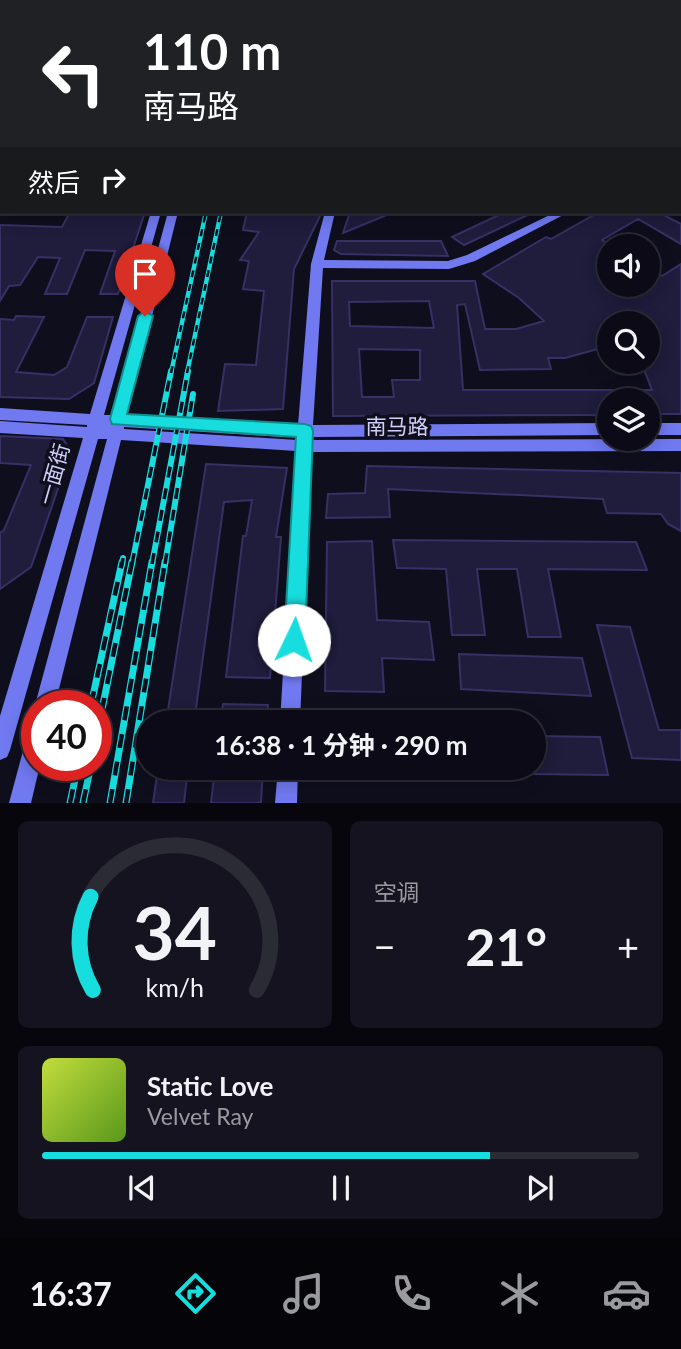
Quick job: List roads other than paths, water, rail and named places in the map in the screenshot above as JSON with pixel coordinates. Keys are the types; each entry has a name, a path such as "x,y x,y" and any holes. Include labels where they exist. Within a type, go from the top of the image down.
{"main road":[{"name":"一面街","path":"0,750 155,214"},
{"path":"49,690 172,214"},
{"path":"291,710 304,438 317,264 330,214"},
{"path":"317,264 449,265 471,258 560,214"},
{"path":"0,414 93,426"},
{"path":"0,427 93,426"},
{"name":"南马路","path":"93,426 304,438 681,445"},
{"name":"南马路","path":"304,438 597,429"},
{"path":"660,429 681,429"},
{"path":"286,803 287,780"},
{"path":"20,803 26,781"}],"railway":[{"path":"171,373 206,214"},
{"path":"187,373 221,214"},
{"path":"132,564 171,371"},
{"path":"152,564 188,371"},
{"path":"165,564 193,394"},
{"path":"122,564 123,558"},
{"path":"94,690 122,562"},
{"path":"106,690 132,562"},
{"path":"110,803 152,562"},
{"path":"126,803 165,562"},
{"path":"70,803 75,781"},
{"path":"83,803 88,781"}]}
